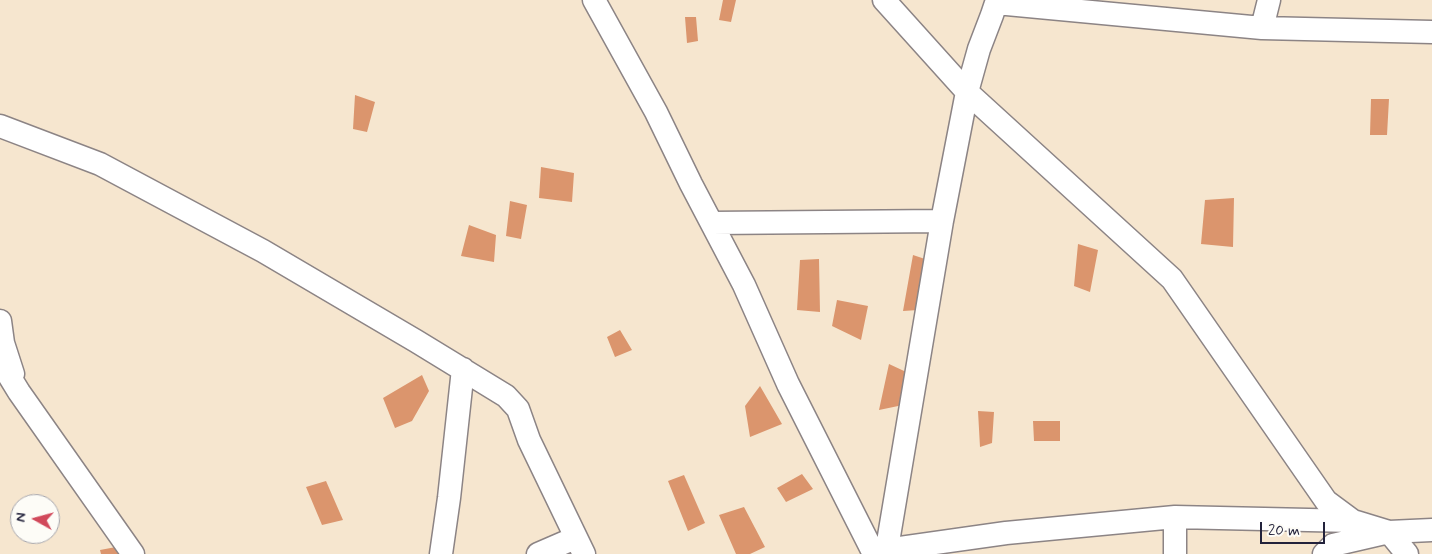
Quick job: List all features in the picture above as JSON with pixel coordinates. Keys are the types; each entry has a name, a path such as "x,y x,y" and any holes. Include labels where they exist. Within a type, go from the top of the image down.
{"street":[{"path":"594,0 656,112 744,285 788,384 882,553"},
{"path":"884,0 967,92 1172,279 1326,501 1353,521"},
{"path":"1262,28 1269,0"},
{"path":"882,553 967,92 978,49 996,1 1262,28 1432,32"},
{"path":"0,126 100,164 263,251 506,396 518,409 529,440 579,546 538,554"},
{"path":"712,223 942,221"},
{"path":"0,321 3,343 19,392"},
{"path":"0,361 19,392 133,554"},
{"path":"441,554 449,498 462,369"},
{"path":"882,553 1006,533 1175,517 1353,521 1389,532 1407,554"},
{"path":"1175,517 1175,554"},
{"path":"1324,554 1333,545 1389,532 1432,530"}],"building":[{"path":"723,0 736,0 731,22 719,20"},
{"path":"685,17 696,17 698,41 687,43"},
{"path":"355,95 375,102 367,132 353,129"},
{"path":"1371,99 1389,99 1387,135 1370,135"},
{"path":"541,167 574,173 572,202 539,198"},
{"path":"1234,198 1233,247 1201,244 1205,200"},
{"path":"510,201 527,205 521,239 506,236"},
{"path":"469,225 496,235 494,262 461,256"},
{"path":"1078,244 1098,250 1090,292 1074,286"},
{"path":"913,255 925,259 918,310 903,311"},
{"path":"819,259 820,312 797,310 800,260"},
{"path":"837,300 868,306 861,340 832,326"},
{"path":"620,330 632,350 615,357 607,337"},
{"path":"889,364 917,377 903,405 879,410"},
{"path":"422,375 429,391 412,421 395,428 383,398"},
{"path":"760,386 782,424 750,437 745,406"},
{"path":"978,411 994,412 992,443 980,447"},
{"path":"1033,421 1060,421 1060,441 1034,441"},
{"path":"802,474 813,489 786,502 777,488"},
{"path":"684,475 705,523 688,531 668,481"},
{"path":"326,481 343,520 322,525 306,487"},
{"path":"744,507 765,547 750,554 736,554 719,515"},
{"path":"116,547 121,554 101,554 100,550"}]}
